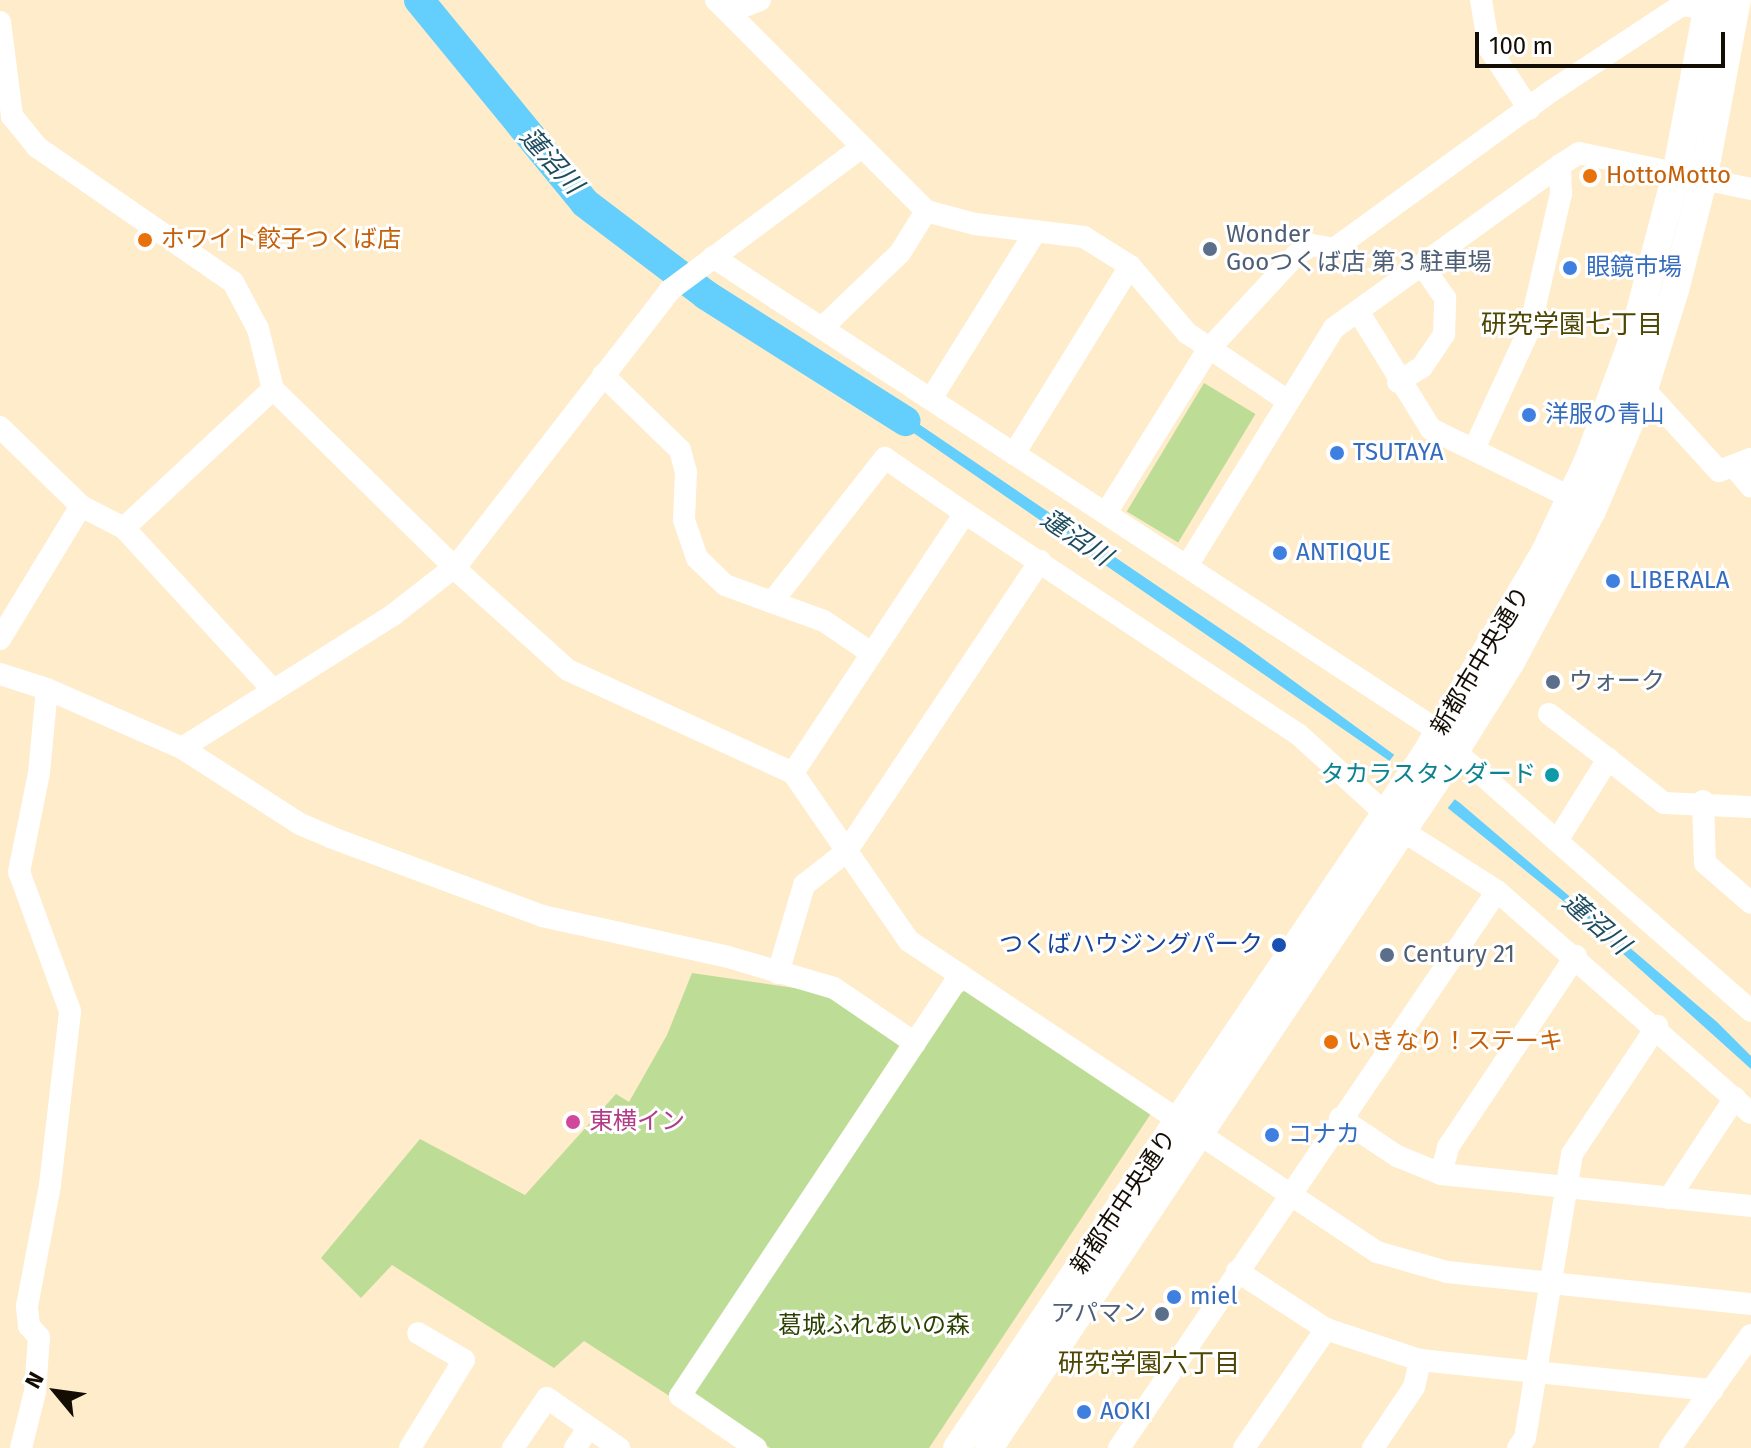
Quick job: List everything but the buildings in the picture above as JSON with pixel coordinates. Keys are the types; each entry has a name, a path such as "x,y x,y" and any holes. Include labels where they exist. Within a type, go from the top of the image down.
{"main road":[{"name":"新都市中央通り","path":"957,1448 1188,1128 1441,751 1512,660 1592,511 1644,389 1690,178 1737,0"},
{"name":"新都市中央通り","path":"1441,751 1572,498 1632,342 1690,178 1709,4"},
{"name":"新都市中央通り","path":"989,1448 1188,1128"}],"street":[{"path":"722,6 760,0"},
{"path":"1481,0 1489,48 1529,109"},
{"path":"1106,513 1208,350 1296,255 1312,245 1334,249 1529,109 1682,5 1709,4"},
{"path":"722,6 859,149 926,211 975,224 1084,237 1130,266 1187,333 1208,350 1288,401"},
{"path":"0,22 12,116 37,147 233,282 258,329 273,389 568,670 793,773 909,941 1354,1240 1400,1260 1447,1272 1751,1304"},
{"path":"182,748 393,615 457,565 670,290 859,149"},
{"path":"1187,566 1334,328 1560,165 1579,153 1751,189"},
{"path":"1474,449 1530,328 1561,194 1560,165"},
{"path":"822,328 900,253 926,211"},
{"path":"931,399 1036,231"},
{"path":"707,262 822,328 1187,566 1441,751 1557,841 1751,1011"},
{"path":"1014,454 1130,266"},
{"path":"1398,382 1422,367 1444,334 1445,298 1423,266"},
{"path":"1358,311 1398,382 1431,429 1572,498"},
{"path":"603,375 680,450 686,472 684,520 697,558 725,585 824,621 871,653"},
{"path":"124,528 273,389"},
{"path":"1644,389 1719,471 1743,464 1751,487"},
{"path":"0,427 81,506 124,528 272,689"},
{"path":"772,602 885,458 1298,734 1576,956 1743,1106 1669,1198"},
{"path":"0,639 81,506"},
{"path":"793,773 965,513"},
{"path":"778,973 804,885 846,852 1040,561"},
{"path":"0,674 47,689 182,748 300,824 330,837 542,916 834,988 915,1043"},
{"path":"21,1448 35,1392 39,1337 29,1326 27,1306 50,1185 70,1011 19,872 39,773 47,689"},
{"path":"1549,714 1664,803 1703,801 1751,807"},
{"path":"1557,841 1608,759"},
{"path":"1703,801 1705,863 1751,903"},
{"path":"1119,1448 1340,1118 1497,891"},
{"path":"1441,1174 1448,1147 1576,956"},
{"path":"756,1448 680,1396 960,975"},
{"path":"1518,1448 1525,1438 1572,1154 1657,1026"},
{"path":"1340,1118 1397,1156 1441,1174 1751,1206"},
{"path":"1237,1271 1326,1329 1420,1360 1712,1390"},
{"path":"1244,1448 1326,1329"},
{"path":"410,1448 464,1360 418,1333"},
{"path":"1670,1448 1751,1335"},
{"path":"1373,1448 1414,1387 1420,1360"},
{"path":"513,1448 547,1398 619,1448"},
{"path":"575,1448 589,1427"}],"green space":[{"path":"1204,383 1255,414 1178,542 1127,512"},
{"path":"692,973 822,992 901,1043 671,1397 584,1341 554,1368 392,1265 361,1298 321,1258 420,1139 525,1195 616,1094 629,1102 667,1035"},
{"name":"葛城ふれあいの森","path":"966,990 1152,1112 929,1448 770,1448 696,1398 695,1390 958,995"}],"water":[{"path":"876,395 1243,644 1460,803 1717,1022 1751,1056 1751,1069 1572,908 1388,760 870,403"}],"pier":[{"path":"1398,750 1457,796 1446,810 1387,764"}],"waterway":[{"name":"蓮沼川","path":"419,0 585,203 706,295 905,421"}],"place":[{"name":"HottoMotto","path":"1590,176"},
{"name":"ホワイト餃子つくば店","path":"145,240"},
{"name":"Wonder Gooつくば店 第３駐車場","path":"1210,249"},
{"name":"眼鏡市場","path":"1570,268"},
{"name":"洋服の青山","path":"1529,415"},
{"name":"TSUTAYA","path":"1337,453"},
{"name":"ANTIQUE","path":"1280,553"},
{"name":"LIBERALA","path":"1613,581"},
{"name":"ウォーク","path":"1553,682"},
{"name":"タカラスタンダード","path":"1552,775"},
{"name":"つくばハウジングパーク","path":"1279,945"},
{"name":"Century 21","path":"1387,955"},
{"name":"いきなり！ステーキ","path":"1331,1042"},
{"name":"東横イン","path":"573,1122"},
{"name":"コナカ","path":"1272,1135"},
{"name":"miel","path":"1174,1297"},
{"name":"アパマン","path":"1162,1314"},
{"name":"AOKI","path":"1084,1412"}],"district":[{"name":"研究学園七丁目","path":"1572,325"},
{"name":"研究学園六丁目","path":"1149,1364"}]}
